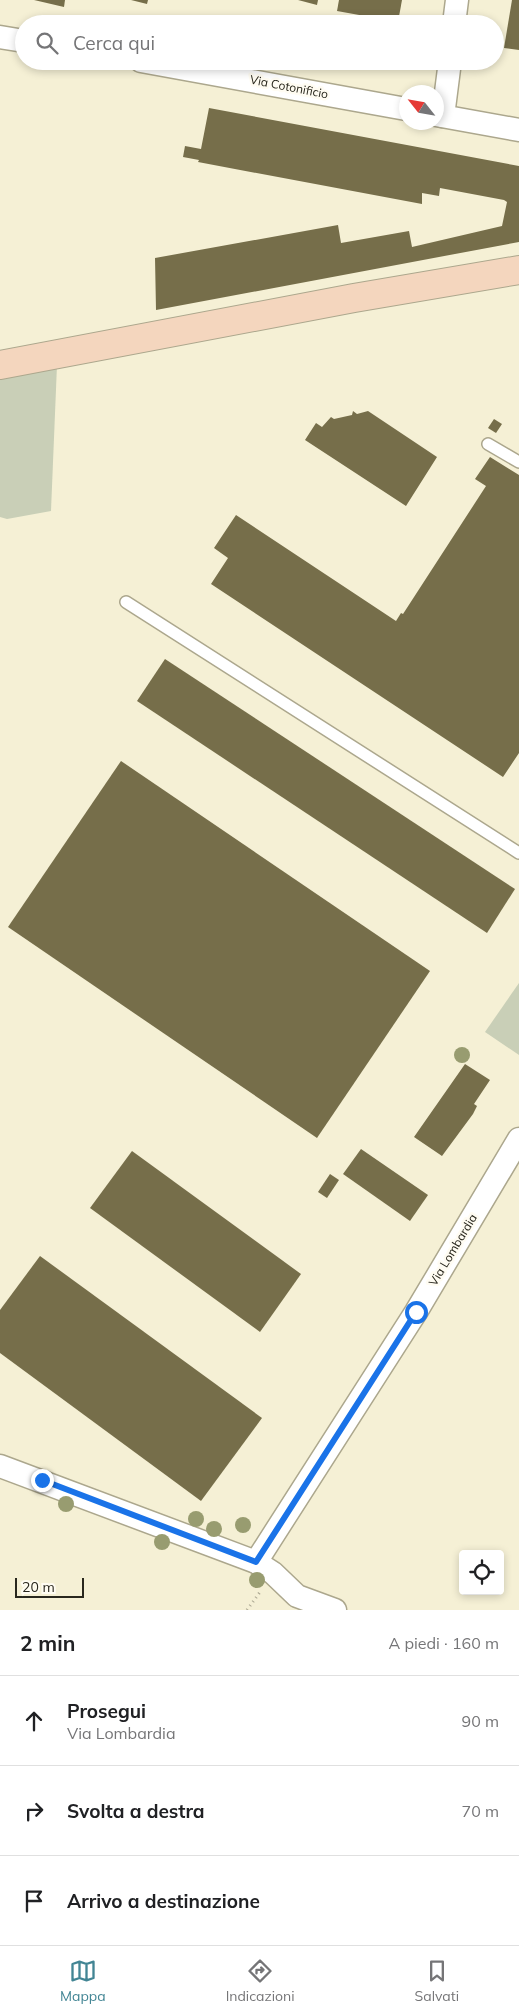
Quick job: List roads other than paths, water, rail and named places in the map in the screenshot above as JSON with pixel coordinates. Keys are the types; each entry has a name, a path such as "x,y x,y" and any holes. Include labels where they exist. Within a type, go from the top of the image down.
{"main road":[{"path":"0,365 354,298 519,270"}],"street":[{"path":"455,15 457,0"},
{"path":"0,37 15,40"},
{"name":"Via Cotonificio","path":"191,70 399,108"},
{"path":"444,94 448,70"},
{"path":"444,117 519,130"},
{"name":"Via Lombardia","path":"256,1562 416,1312 519,1139"},
{"path":"0,1466 256,1562 273,1573 296,1596 335,1610"}],"lane":[{"path":"488,444 519,462"},
{"path":"126,602 519,853"}]}
